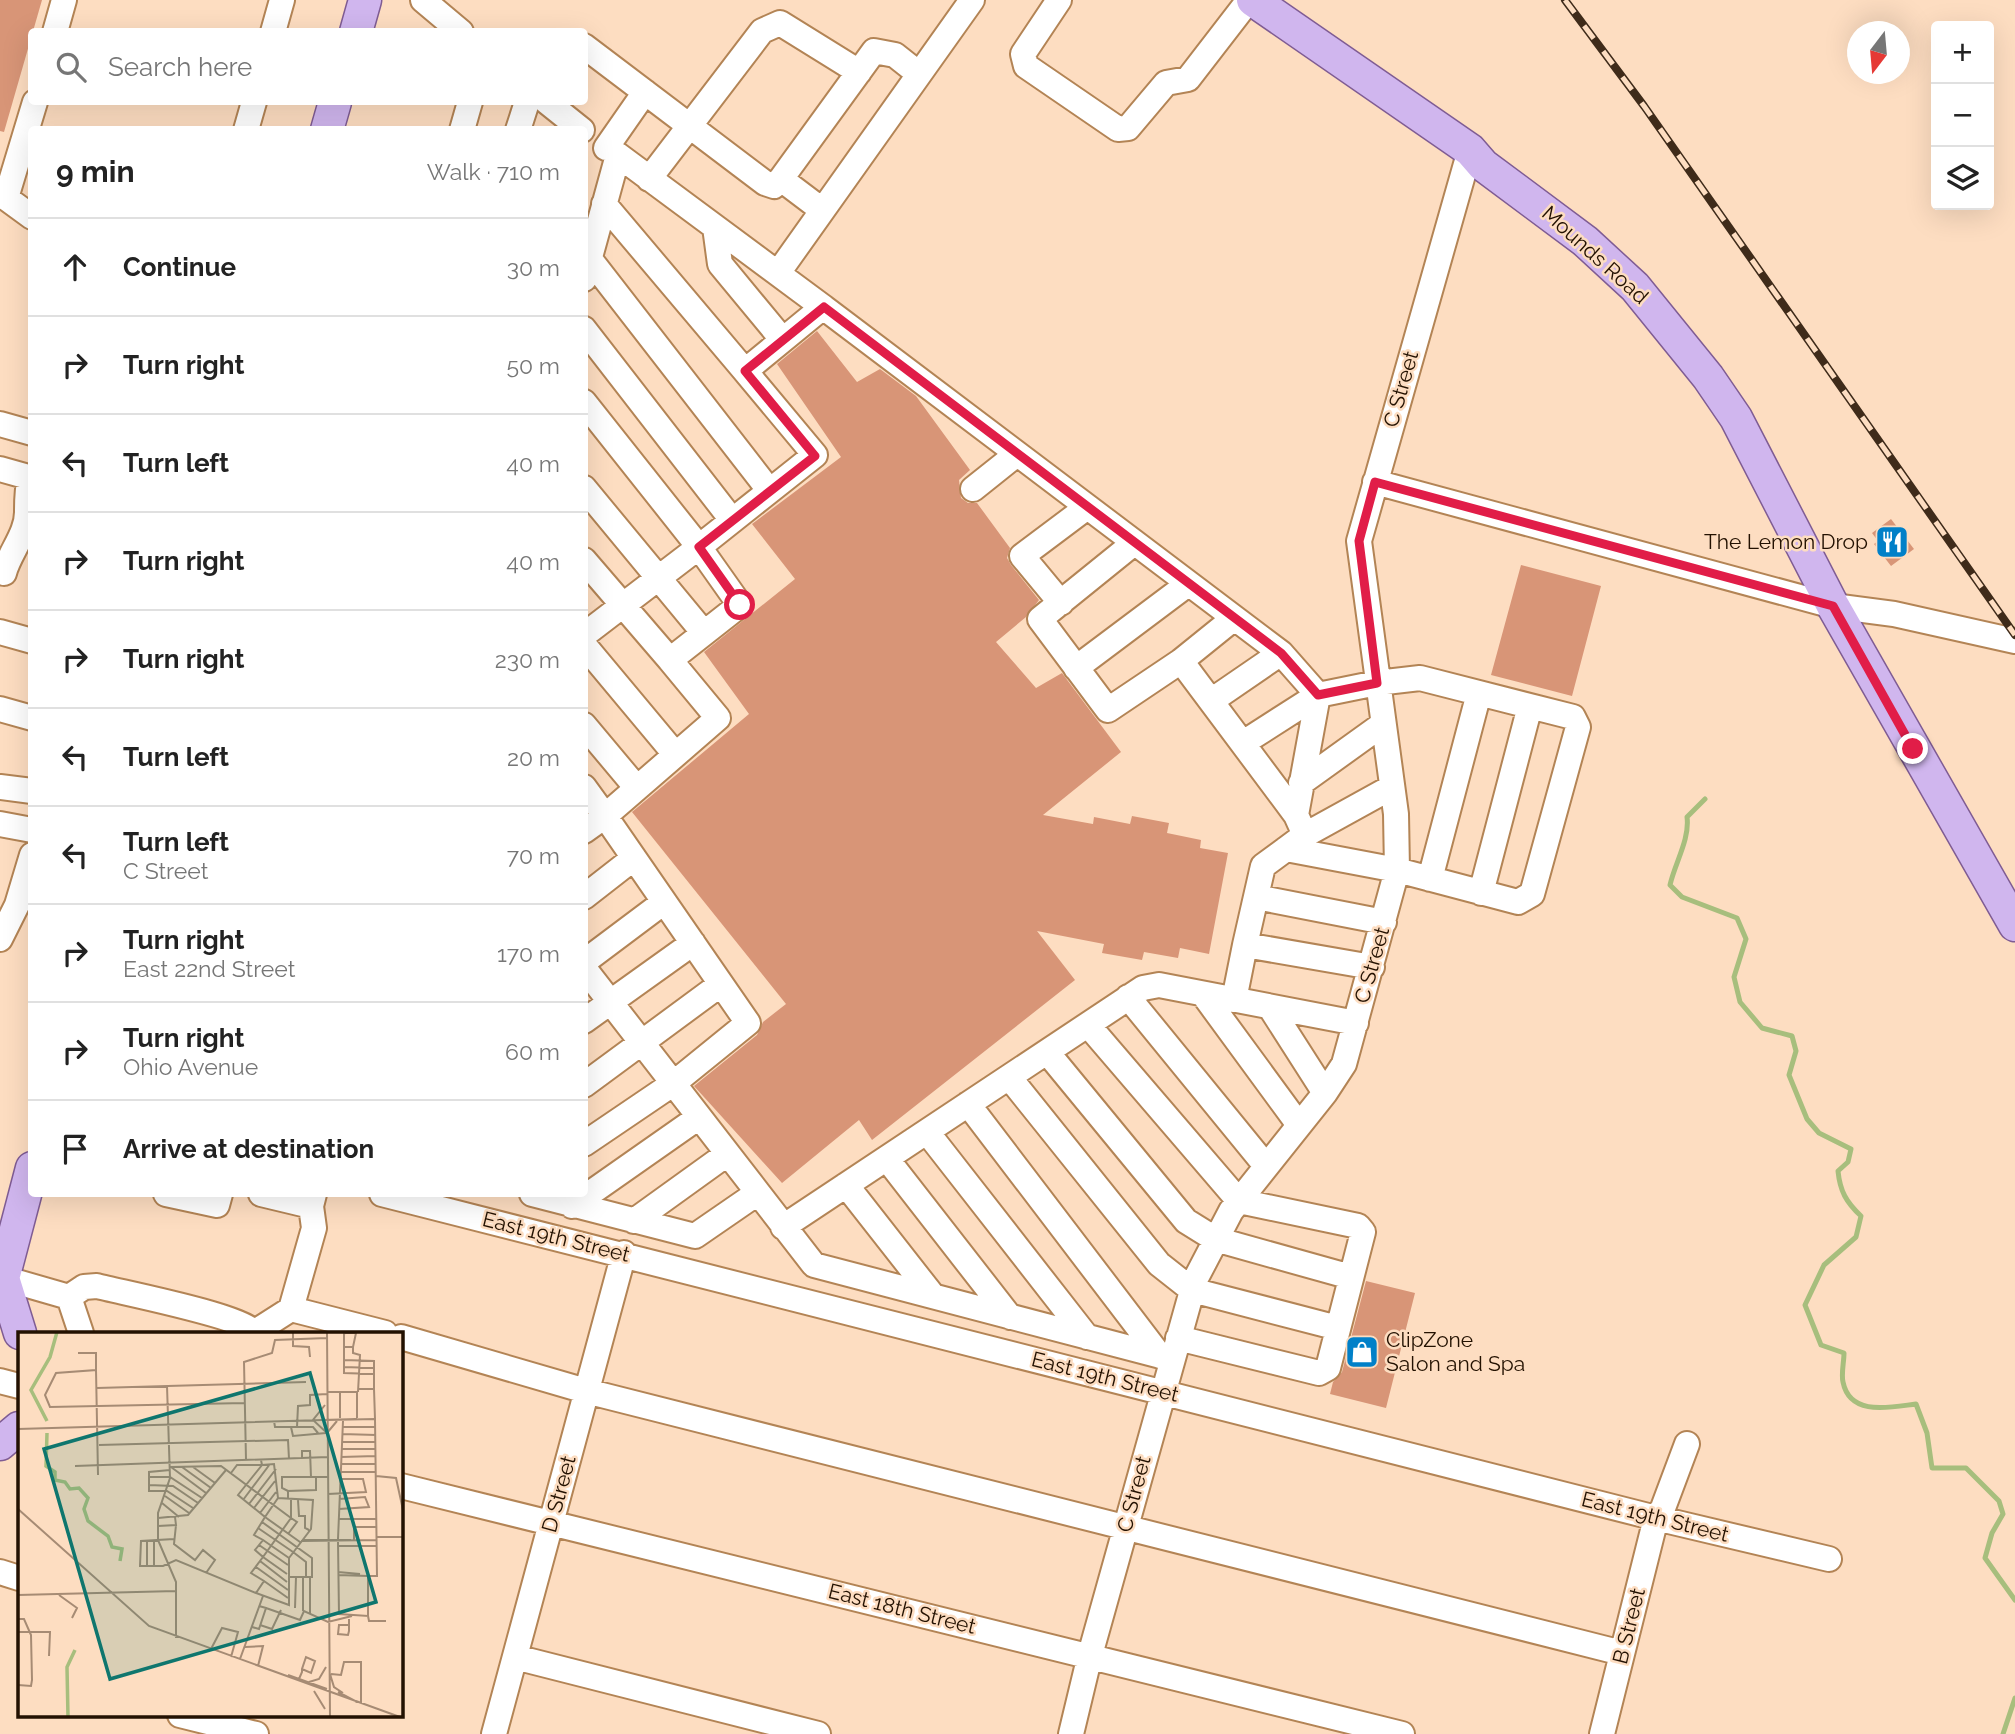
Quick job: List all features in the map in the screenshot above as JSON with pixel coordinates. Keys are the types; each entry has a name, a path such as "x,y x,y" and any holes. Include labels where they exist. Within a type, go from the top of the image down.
{"main road":[{"path":"357,28 366,0"},
{"name":"Mounds Road","path":"1251,0 1470,150 1483,165 1585,240 1635,287 1677,335 1737,418 1833,606 2015,925"},
{"path":"328,126 334,105"},
{"path":"20,1332 1,1284 28,1183"},
{"path":"0,1444 18,1429"}],"street":[{"path":"56,28 64,0"},
{"path":"274,28 282,0"},
{"path":"423,0 456,28"},
{"path":"778,273 972,0"},
{"path":"1059,0 1023,54 1026,66 1118,129 1128,128 1166,83 1188,79 1251,0"},
{"path":"649,179 762,30 780,23 859,72"},
{"path":"588,49 765,183 774,186 874,51 895,55 919,74"},
{"path":"588,265 604,204 612,152 645,92"},
{"path":"28,214 3,197 34,105"},
{"path":"247,126 253,105"},
{"path":"463,126 469,105"},
{"path":"519,126 526,105"},
{"path":"551,105 576,126"},
{"path":"588,135 824,307 1086,508 1281,653 1318,695"},
{"name":"C Street","path":"1071,1734 1162,1391 1170,1351 1192,1290 1215,1239 1239,1201 1325,1093 1344,1063 1384,922 1397,870 1392,787 1359,541 1470,150"},
{"path":"781,179 822,210"},
{"path":"588,632 815,456 604,204"},
{"path":"715,227 720,264 782,339"},
{"path":"588,270 769,491"},
{"path":"745,371 824,307"},
{"path":"588,334 732,520"},
{"path":"588,407 699,547 740,605 670,660"},
{"path":"0,424 28,432"},
{"path":"973,489 1017,454"},
{"path":"0,469 28,476"},
{"path":"1375,482 1833,606 1894,614 2015,641"},
{"path":"4,564 15,551 27,510 18,513 28,485"},
{"path":"588,493 704,633"},
{"path":"1061,603 1022,556 1086,508"},
{"path":"1134,544 1040,619 1108,710 1181,661 1233,618"},
{"path":"588,564 718,718 588,828"},
{"path":"1076,668 1188,584"},
{"path":"0,632 28,640"},
{"path":"588,650 675,754"},
{"path":"1211,701 1281,653"},
{"path":"1181,661 1243,743 1296,833 1397,870 1518,902 1532,894 1578,727 1573,717 1420,678 1377,683 1318,695 1243,743"},
{"path":"1430,879 1479,693"},
{"path":"1296,833 1301,783 1318,695"},
{"path":"1481,892 1530,706"},
{"path":"0,709 28,717"},
{"path":"1301,783 1383,724"},
{"path":"588,731 636,787"},
{"path":"0,787 28,790"},
{"path":"1234,1000 1263,866 1296,833 1392,787"},
{"path":"588,793 748,1023 674,1083 588,1141"},
{"path":"0,824 28,829"},
{"path":"588,894 634,858"},
{"path":"1,935 17,905 28,868"},
{"path":"1256,897 1384,922"},
{"path":"588,959 664,902"},
{"path":"588,1018 693,943"},
{"path":"1245,945 1372,967"},
{"path":"588,973 756,1194 814,1265 1087,1337 1319,1373 1328,1368 1363,1232 1358,1226 1239,1201 1087,1025"},
{"path":"588,1082 721,984"},
{"path":"783,1227 1143,988 1159,985 1356,1023"},
{"path":"1203,994 1298,1125"},
{"path":"1128,997 1266,1166"},
{"path":"1270,1007 1325,1093"},
{"path":"1047,1052 1186,1221 1215,1239 1352,1277"},
{"path":"1009,1077 1159,1264 1192,1290 1338,1328"},
{"path":"968,1104 1170,1351"},
{"path":"588,1195 699,1117"},
{"path":"927,1132 1087,1337"},
{"path":"634,1221 727,1154"},
{"path":"887,1159 1010,1317"},
{"path":"846,1185 933,1296"},
{"path":"542,1197 695,1236 756,1194"},
{"path":"180,1197 217,1205 219,1197"},
{"path":"287,1197 313,1200 314,1228 291,1309"},
{"name":"East 19th Street","path":"394,1197 624,1253 1656,1518 1829,1559"},
{"path":"519,1197 519,1227"},
{"path":"572,1206 585,1197"},
{"name":"D Street","path":"494,1734 624,1253"},
{"path":"1,1284 69,1297 84,1287 97,1286 250,1330 291,1309 381,1332"},
{"path":"69,1297 81,1332"},
{"path":"402,1337 586,1391 1622,1654"},
{"path":"0,1381 18,1386"},
{"name":"B Street","path":"1602,1734 1656,1518 1663,1507 1686,1444"},
{"name":"East 18th Street","path":"402,1486 1402,1734"},
{"path":"0,1572 18,1578"},
{"path":"515,1657 818,1734"},
{"path":"184,1716 256,1734"}],"building":[{"path":"0,0 42,0 34,28 28,28 28,49 4,132 0,131"},
{"path":"817,331 857,382 880,369 916,396 970,470 959,480 961,498 968,503 977,503 1010,548 1007,558 1011,565 1039,600 1026,617 996,642 1036,688 1062,673 1121,752 1043,815 1093,824 1094,817 1130,824 1132,816 1169,823 1167,833 1201,840 1200,848 1228,853 1209,954 1180,948 1178,958 1144,952 1142,960 1102,953 1104,944 1037,931 1075,980 872,1140 859,1120 782,1183 694,1086 757,1035 763,1022 786,1004 632,812 749,714 704,652 795,579 752,524 841,457 777,364"},
{"name":"The Lemon Drop","path":"1891,519 1914,549 1891,566 1874,544 1878,541 1872,533"},
{"path":"1521,565 1601,586 1572,696 1491,675"},
{"path":"1366,1281 1415,1293 1386,1408 1330,1394 1333,1382 1342,1372"}],"waterway":[{"path":"1705,799 1687,817 1684,842 1670,885 1682,897 1737,918 1746,939 1734,977 1740,1002 1762,1028 1792,1036 1796,1051 1789,1075 1807,1119 1819,1133 1851,1149 1848,1162 1838,1171 1845,1196 1861,1216 1856,1237 1824,1265 1805,1305 1821,1345 1844,1353 1843,1382 1854,1401 1884,1408 1916,1404 1927,1433 1932,1468 1966,1468 1999,1501 2003,1514 1992,1533 1985,1558 2015,1600"},
{"path":"2003,1734 2015,1698"}],"railway":[{"path":"1565,0 1644,106 2015,635"}],"place":[{"name":"The Lemon Drop","path":"1892,542"},
{"name":"ClipZone Salon and Spa","path":"1362,1352"}],"route":[{"path":"740,605 699,547 815,456 745,371 824,307 1086,508 1281,653 1318,695 1377,683 1359,541 1375,482 1833,606 1913,749"}]}
